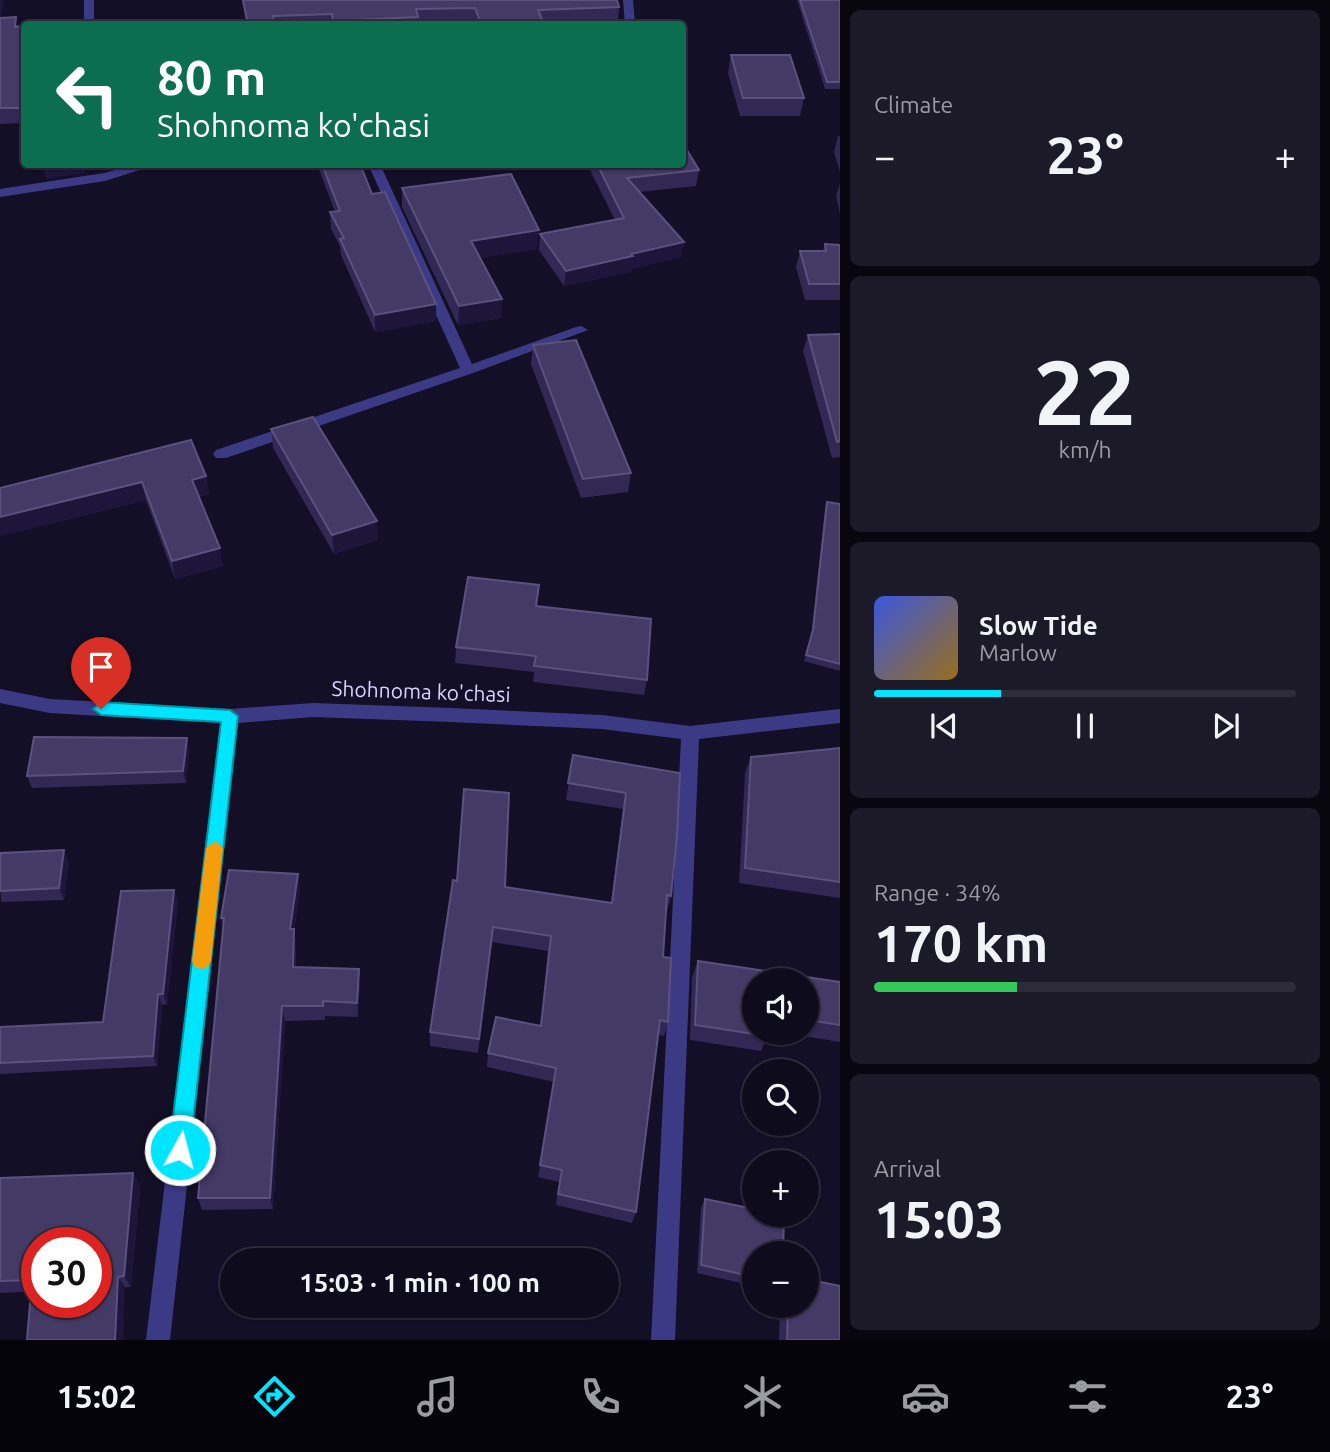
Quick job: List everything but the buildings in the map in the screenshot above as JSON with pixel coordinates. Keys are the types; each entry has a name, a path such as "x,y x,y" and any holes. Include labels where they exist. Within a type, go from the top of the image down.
{"street":[{"path":"89,0 89,21"},
{"path":"628,0 631,21"},
{"path":"0,193 105,177 138,168"},
{"path":"376,168 468,370"},
{"path":"221,454 581,330"},
{"name":"Shohnoma ko'chasi","path":"0,696 50,706 230,716 313,710 437,714 602,722 690,733 840,716"},
{"path":"158,1340 230,716"},
{"path":"663,1340 690,733"}],"slow traffic":[{"path":"202,961 215,848"}],"route":[{"path":"101,709 230,716 180,1150"}]}
